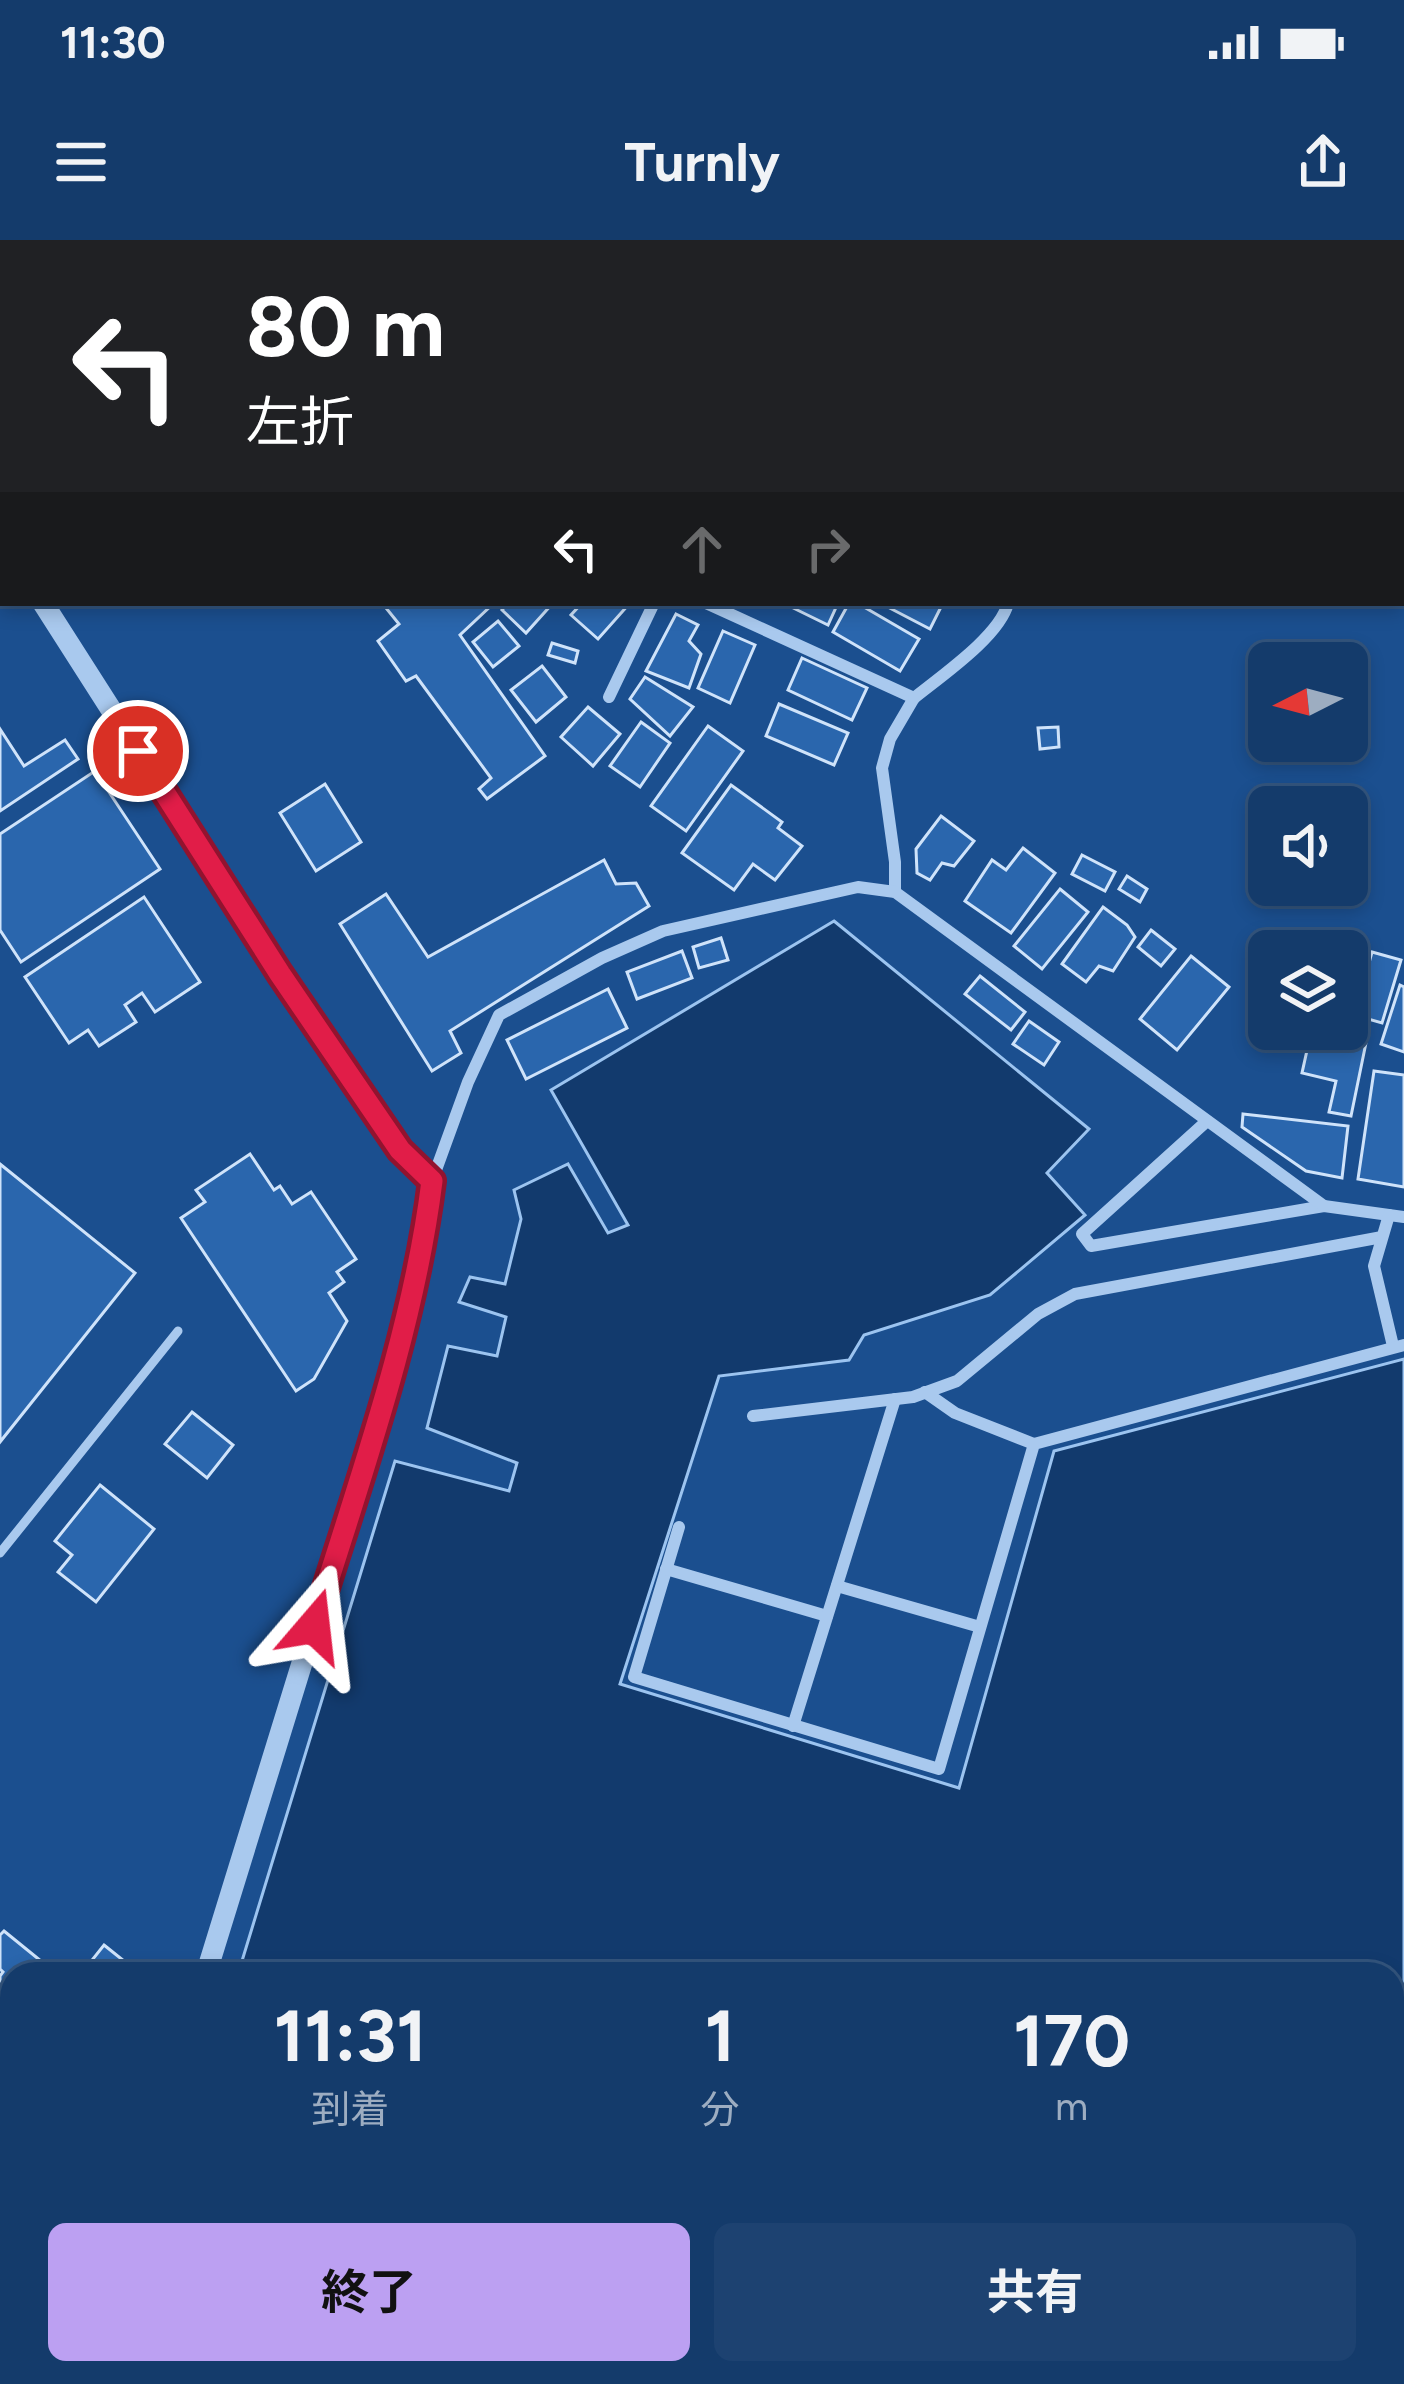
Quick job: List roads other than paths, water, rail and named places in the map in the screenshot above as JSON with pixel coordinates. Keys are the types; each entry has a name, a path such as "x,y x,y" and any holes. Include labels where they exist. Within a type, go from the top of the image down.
{"street":[{"path":"46,606 280,974 400,1150 432,1181"},
{"path":"609,697 653,606"},
{"path":"713,606 914,698"},
{"path":"895,892 896,862 881,768 890,739 914,698 977,645 1005,615 1007,606"},
{"path":"210,1962 394,1365 425,1238 432,1181 468,1082 499,1015 602,958 663,931 858,887 895,892 1324,1206"},
{"path":"1207,1121 1082,1234 1091,1246 1324,1206 1404,1216"},
{"path":"925,1392 955,1413 1034,1444 1399,1345 1374,1266 1389,1214"},
{"path":"753,1416 895,1399 957,1381 1038,1314 1075,1294 1382,1238"},
{"path":"793,1726 895,1399"},
{"path":"679,1527 634,1677 939,1768 1034,1444"},
{"path":"666,1569 827,1616"},
{"path":"837,1586 980,1627"}],"lane":[{"path":"0,1553 178,1331"}],"water":[{"path":"834,921 1089,1129 1047,1173 1085,1215 990,1295 864,1335 849,1360 719,1376 620,1684 959,1788 1054,1451 1404,1359 1404,1962 242,1962 395,1461 509,1491 517,1463 427,1428 448,1346 497,1356 506,1317 459,1302 470,1277 505,1284 521,1219 514,1190 568,1164 608,1233 628,1225 551,1090"}]}
